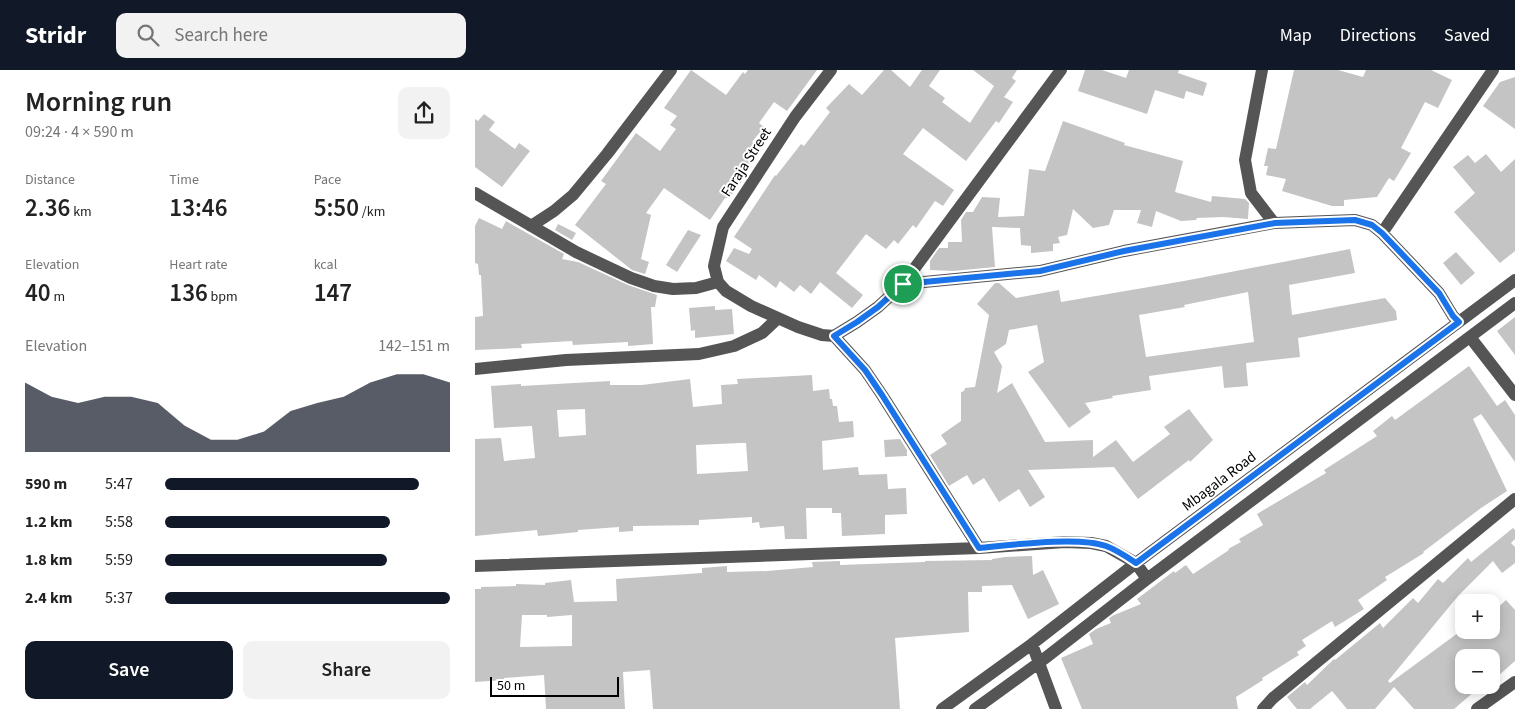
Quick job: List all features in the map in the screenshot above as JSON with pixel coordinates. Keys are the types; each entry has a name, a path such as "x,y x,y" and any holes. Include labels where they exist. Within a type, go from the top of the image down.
{"street":[{"path":"531,226 554,211 573,195 671,70"},
{"name":"Faraja Street","path":"718,282 714,266 723,227 795,117 831,70"},
{"path":"475,194 576,252 624,275 654,286 673,289 696,288 718,282 726,291 751,306 798,328 822,335 834,336 878,307 903,284 1061,70"},
{"path":"1261,70 1245,160 1251,193 1275,223"},
{"path":"1382,233 1493,70"},
{"path":"903,284 1040,271 1124,251 1275,223 1355,220 1372,225 1382,233 1439,293 1453,316 1459,322"},
{"name":"Mbagala Road","path":"942,709 1032,644 1136,563 1515,280"},
{"path":"975,709 1515,303"},
{"path":"475,369 566,360 699,354 734,346 762,333 778,318"},
{"path":"834,336 865,370 979,548"},
{"path":"1470,337 1515,395"},
{"path":"1263,709 1273,698 1515,499"},
{"path":"475,566 979,548 1065,542 1091,543 1106,546 1136,563 1147,579"},
{"path":"1032,644 1056,709"},
{"path":"1477,709 1515,682"}],"building":[{"path":"691,70 726,95 743,72 745,74 748,70 817,70 787,111 774,102 759,123 764,127 752,142 761,149 739,179 742,181 729,198 725,198 710,220 664,188 646,213 651,215 641,259 649,262 645,274 632,270 575,225 606,184 601,181 636,133 660,151 676,129 670,125 677,116 664,108"},
{"path":"884,70 891,70 910,87 922,70 940,70 929,86 945,98 942,102 970,123 994,86 973,70 1017,70 1012,78 1016,81 1004,97 1013,102 999,123 996,121 966,161 923,128 903,154 954,190 943,206 935,201 916,228 913,225 898,244 894,240 886,249 866,234 836,273 863,295 852,308 820,282 811,294 800,285 794,292 780,281 776,288 759,275 756,280 726,261 734,248 749,254 752,249 734,237 775,175 801,144 804,146 830,112 826,108 849,84 862,95"},
{"path":"1085,70 1102,70 1126,78 1129,70 1179,70 1178,73 1207,83 1203,96 1186,91 1184,99 1155,90 1147,114 1078,91"},
{"path":"1294,70 1338,70 1363,77 1366,70 1431,70 1452,80 1438,108 1425,102 1401,148 1411,153 1394,181 1389,178 1377,197 1344,200 1344,206 1332,206 1282,191 1286,179 1266,175 1268,166 1264,166 1268,148 1276,149"},
{"path":"1515,77 1515,129 1483,106 1500,82"},
{"path":"484,114 495,122 489,130 515,149 519,143 530,151 502,187 475,167 475,119 478,121"},
{"path":"1063,121 1125,143 1124,145 1183,161 1175,192 1211,202 1212,196 1245,199 1249,203 1248,219 1223,217 1181,221 1156,211 1152,227 1137,223 1141,210 1114,210 1109,225 1093,228 1073,209 1067,235 1058,237 1060,243 1053,244 1053,251 1031,253 1031,246 1021,245 1020,228 992,227 995,267 953,271 930,270 930,261 939,248 948,248 948,242 962,242 961,220 966,212 973,212 982,197 1000,198 998,217 1024,216 1029,169 1045,171"},
{"path":"1486,154 1501,172 1515,159 1515,251 1500,263 1454,212 1475,193 1453,167 1468,155 1475,163"},
{"path":"479,218 502,229 506,221 564,254 562,259 578,262 628,285 657,295 655,307 651,307 653,344 628,346 628,342 573,345 572,341 521,344 522,348 475,350 475,317 483,316 481,275 479,275 478,264 475,263 475,226"},
{"path":"558,224 576,233 572,240 555,230"},
{"path":"688,230 701,235 677,272 666,265"},
{"path":"1350,249 1355,273 1289,285 1292,315 1385,298 1396,311 1397,320 1298,338 1300,357 1246,363 1248,386 1224,388 1222,366 1149,376 1151,390 1112,396 1113,398 1085,403 1091,412 1069,428 1028,372 1044,362 1037,325 1009,330 1006,344 994,352 1002,366 997,393 1012,383 1045,442 1093,440 1093,457 1116,440 1133,462 1170,434 1164,427 1189,409 1213,440 1190,462 1189,460 1138,499 1114,467 1028,470 1045,497 1030,507 1019,489 999,502 984,478 973,485 967,475 949,486 930,455 947,444 941,435 961,421 961,392 965,388 975,387 989,315 977,304 995,283 999,283 1016,298 1059,290 1061,302 1184,281","holes":["1248,292 1254,342 1146,357 1139,315 1185,307 1184,305"]},
{"path":"1456,252 1475,273 1461,285 1443,263"},
{"path":"715,306 715,310 732,309 734,334 695,338 695,330 691,331 689,308"},
{"path":"1515,317 1515,355 1497,331"},
{"path":"1469,366 1497,406 1505,400 1515,415 1515,462 1481,414 1473,419 1507,491 1481,508 1424,553 1385,577 1387,580 1358,600 1364,609 1335,627 1332,621 1302,640 1306,646 1297,652 1299,655 1236,697 1238,709 1082,709 1061,658 1093,644 1089,634 1111,623 1109,618 1114,615 1141,604 1137,599 1174,571 1175,573 1186,565 1193,574 1241,542 1239,539 1263,525 1257,514 1326,473 1324,470 1377,436 1373,431 1392,416 1395,420"},
{"path":"812,375 813,391 829,389 833,406 837,406 839,422 853,421 854,437 822,441 823,470 858,467 859,475 887,474 888,489 906,488 907,514 885,515 885,534 842,536 841,513 832,513 832,508 806,508 807,539 785,539 784,526 760,528 759,522 752,523 752,517 699,520 699,525 633,526 633,531 619,532 619,527 578,530 578,532 538,536 537,530 475,536 475,439 501,438 504,461 535,458 532,426 494,428 491,386 610,381 610,385 642,385 690,379 693,407 722,404 721,385 738,384 737,379","holes":["585,409 586,435 559,437 557,410","746,443 748,471 697,474 696,445"]},
{"path":"900,439 907,450 907,456 885,457 884,440"},
{"path":"1513,528 1515,530 1515,539 1511,543 1515,547 1515,563 1502,573 1493,561 1460,594 1455,594 1455,600 1388,681 1390,683 1455,635 1455,639 1500,639 1500,606 1506,600 1515,610 1515,661 1500,674 1500,649 1455,649 1455,694 1472,694 1454,709 1414,709 1394,687 1375,709 1347,709 1332,691 1310,709 1297,709 1287,697 1305,682 1307,685 1334,659 1380,623 1383,628 1413,598 1418,603 1438,579 1443,583 1468,558 1471,562"},
{"path":"1032,556 1033,575 1043,570 1059,604 1028,619 1012,585 982,586 982,592 968,592 969,632 895,638 900,709 653,709 650,670 623,672 625,709 546,709 544,675 475,682 475,589 481,589 481,587 516,586 516,584 545,585 545,583 571,580 574,602 617,601 616,579 702,573 702,568 727,566 727,572 767,571 813,567 812,562 840,561 840,565 992,560 1005,557","holes":["522,615 547,615 547,617 572,615 572,646 520,647"]}],"route":[{"path":"1355,220 1372,225 1382,233 1439,293 1453,316 1459,322 1136,563 1106,546 1091,543 1065,542 979,548 865,370 834,336 878,307 903,284 1040,271 1124,251 1275,223 1355,220"}]}
